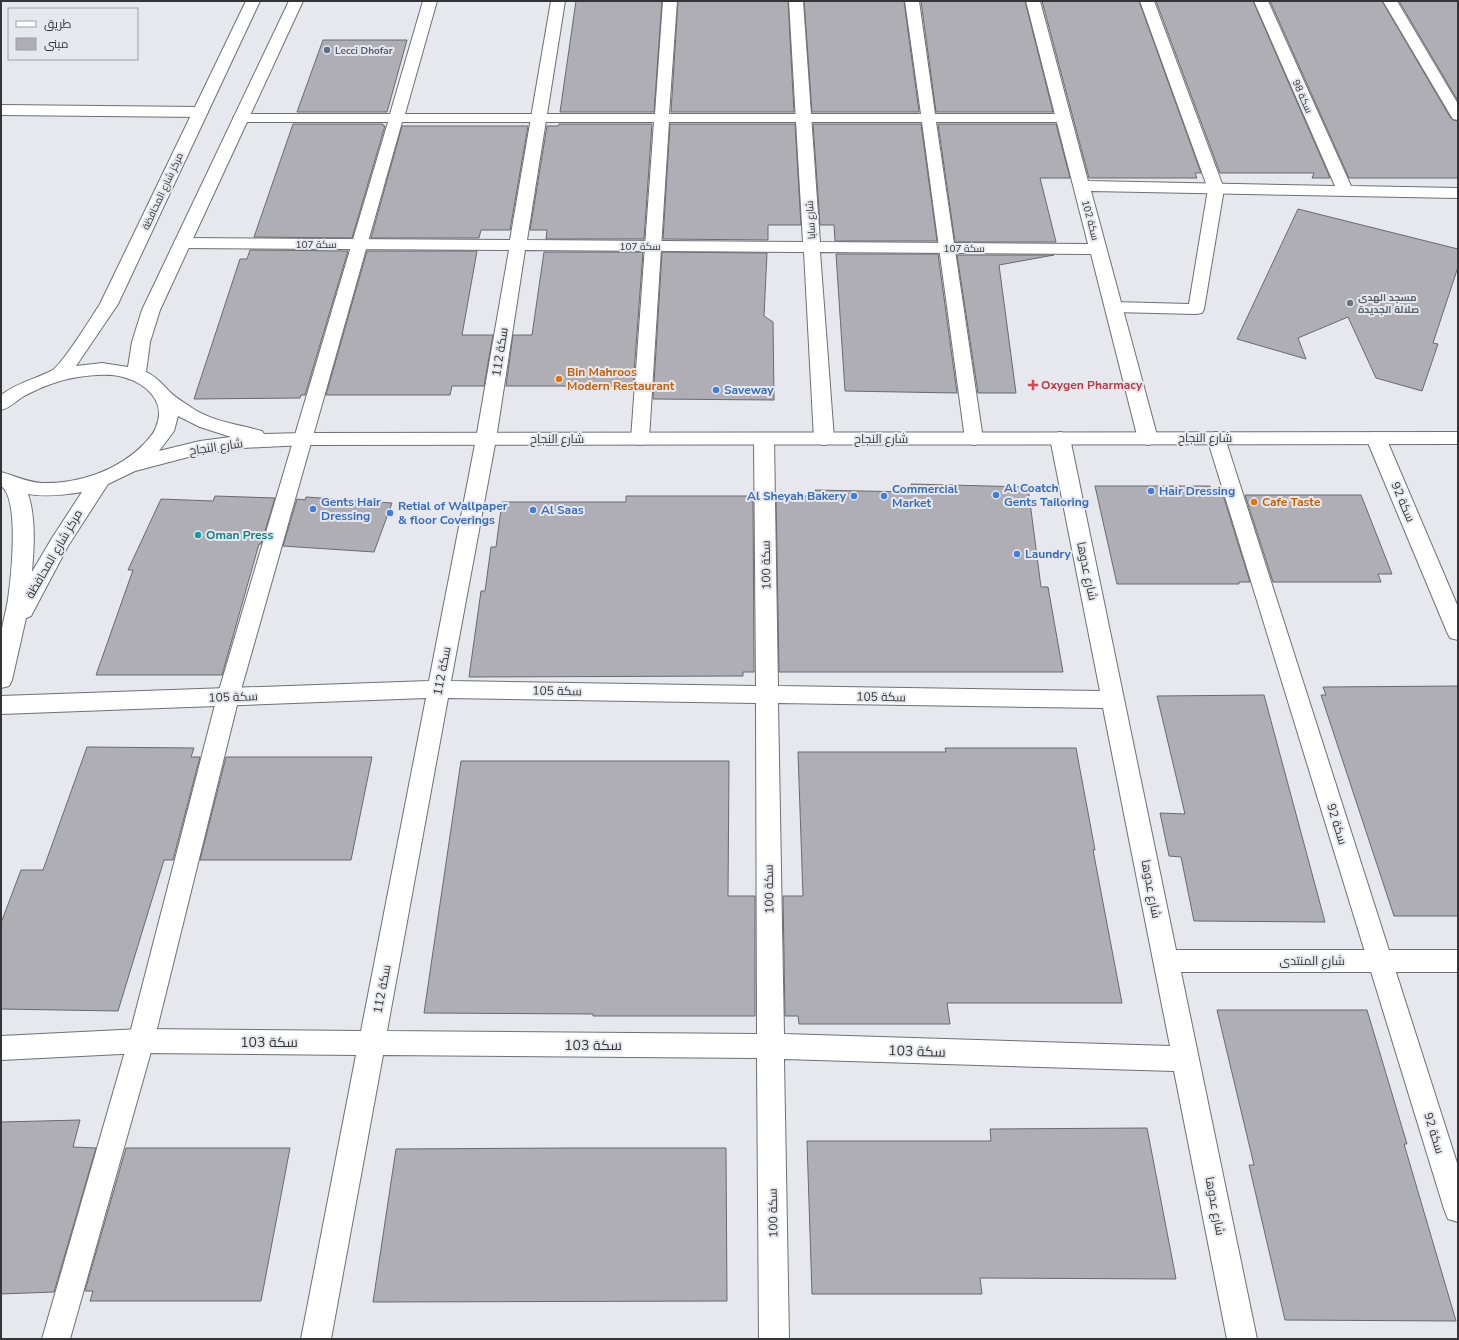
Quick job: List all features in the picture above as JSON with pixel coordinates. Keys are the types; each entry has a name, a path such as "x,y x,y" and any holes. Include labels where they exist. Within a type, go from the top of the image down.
{"street":[{"name":"مركز شارع المحافظة","path":"60,374 83,344 109,304 253,1"},
{"path":"137,375 138,353 142,335 151,310 296,1"},
{"name":"سكة 112","path":"316,1339 486,439 558,1"},
{"name":"شارع سابا","path":"796,1 824,439"},
{"name":"سكة 102","path":"1033,1 1148,438"},
{"name":"سكة 98","path":"1261,1 1345,191"},
{"path":"1,110 200,112"},
{"path":"1082,186 1458,193"},
{"name":"سكة 107","path":"182,243 1098,248"},
{"name":"شارع النجاح","path":"31,384 60,374 87,369 107,369 137,375 154,384 165,397 195,419 215,426 264,436 304,439"},
{"path":"1,396 31,384"},
{"path":"1,404 6,399 31,384"},
{"path":"6,481 39,490 70,488 102,480 130,466 152,449 165,430 169,413 165,397"},
{"name":"سكة 100","path":"764,438 774,1339"},
{"name":"شارع عدوها","path":"1060,438 1242,1339"},
{"name":"سكة 92","path":"1376,438 1458,632"},
{"name":"شارع النجاح","path":"130,466 201,448 246,442 304,439 1458,438"},
{"name":"مركز شارع المحافظة","path":"13,632 54,549 82,506 102,480"},
{"name":"مركز شارع المحافظة","path":"1,680 18,610 24,534 21,506 17,494 6,481"},
{"name":"سكة 105","path":"1,705 438,689 1113,700"},
{"name":"شارع المنتدى","path":"1165,961 1458,961"},
{"name":"سكة 103","path":"1,1048 141,1042 771,1046 1185,1059"}],"lane":[{"path":"56,1339 141,1042 228,697 430,1"},
{"path":"640,439 670,1"},
{"path":"912,1 974,439"},
{"path":"1114,307 1196,308 1216,189 1148,1"},
{"path":"1390,1 1458,116"},
{"path":"240,118 1064,118"},
{"name":"سكة 92","path":"1216,438 1458,1209"}],"building":[{"path":"576,1 662,1 654,112 560,112"},
{"path":"678,1 788,1 794,112 671,112"},
{"path":"804,1 904,1 919,112 812,112"},
{"path":"921,1 1025,1 1053,112 936,112"},
{"path":"1042,1 1139,1 1201,173 1195,173 1197,178 1089,178"},
{"path":"1156,1 1253,1 1330,178 1312,178 1314,173 1220,173"},
{"path":"1270,1 1382,1 1450,117 1453,120 1458,121 1458,178 1349,178"},
{"path":"1399,1 1458,1 1458,101"},
{"path":"323,40 407,40 387,112 297,112"},
{"path":"293,124 383,124 383,126 385,126 352,238 254,237"},
{"path":"559,124 652,124 644,239 546,239 547,230 530,230 547,126 558,126"},
{"path":"670,124 795,124 801,225 768,225 768,240 663,239"},
{"path":"813,124 921,124 937,241 835,241 834,225 820,225"},
{"path":"938,124 1056,124 1070,178 1040,178 1056,242 955,242"},
{"path":"402,126 528,126 510,230 481,230 479,238 371,238"},
{"name":"مسجد الهدى صلالة الجديدة","path":"1298,209 1458,249 1458,267 1433,343 1438,344 1422,391 1376,378 1348,317 1298,338 1306,359 1237,339"},
{"path":"250,250 348,251 305,395 301,395 300,398 194,399 240,259 247,259"},
{"path":"367,251 477,251 462,335 493,335 484,386 452,386 450,395 326,395"},
{"path":"544,252 643,252 633,386 506,386 513,335 532,335"},
{"path":"662,252 767,253 764,316 773,322 774,400 653,399"},
{"path":"836,254 938,254 957,393 845,391"},
{"path":"957,255 1054,255 999,265 1016,393 978,393"},
{"path":"911,484 1028,487 1041,587 1048,587 1063,672 779,672 776,496 815,496 815,490 911,492"},
{"path":"1095,486 1210,486 1213,495 1223,495 1250,582 1239,582 1239,584 1117,584"},
{"path":"1245,495 1361,495 1392,574 1378,574 1381,582 1273,582"},
{"path":"215,496 275,498 261,544 259,544 222,675 96,675 133,570 128,570 161,499 213,501"},
{"path":"626,496 753,496 754,672 743,672 743,676 469,677 481,591 485,591 491,547 496,547 502,502 626,502"},
{"path":"306,497 392,503 374,552 283,546 297,499 305,500"},
{"path":"1458,686 1458,916 1394,916 1321,695 1326,695 1323,687"},
{"path":"1264,695 1325,922 1194,921 1181,857 1169,856 1160,813 1185,814 1157,696"},
{"path":"87,747 194,748 191,757 200,757 173,860 164,860 118,1011 1,1009 1,923 21,870 43,870"},
{"path":"945,748 1076,748 1095,850 1093,850 1122,1003 947,1003 950,1024 799,1024 798,1016 785,1016 783,896 803,896 798,752 946,752"},
{"path":"226,757 372,757 351,860 200,860"},
{"path":"461,761 729,761 728,896 755,896 755,1016 593,1016 593,1014 424,1013"},
{"path":"1217,1010 1367,1010 1407,1144 1404,1144 1456,1321 1285,1320 1249,1165 1254,1165"},
{"path":"80,1120 73,1147 96,1148 54,1292 1,1294 1,1122"},
{"path":"1147,1128 1176,1279 980,1278 982,1294 812,1294 807,1141 991,1141 990,1129"},
{"path":"126,1148 290,1148 261,1301 90,1301 93,1291 85,1291"},
{"path":"726,1148 727,1301 373,1302 396,1149"}],"place":[{"name":"Lecci Dhofar","path":"327,50"},
{"name":"مسجد الهدى صلالة الجديدة","path":"1350,303"},
{"name":"Bin Mahroos Modern Restaurant","path":"559,379"},
{"name":"Oxygen Pharmacy","path":"1033,385"},
{"name":"Saveway","path":"716,390"},
{"name":"Hair Dressing","path":"1151,491"},
{"name":"Al Coatch Gents Tailoring","path":"996,495"},
{"name":"Al Sheyah Bakery","path":"854,496"},
{"name":"Commercial Market","path":"884,496"},
{"name":"Cafe Taste","path":"1254,502"},
{"name":"Gents Hair Dressing","path":"313,509"},
{"name":"Al Saas","path":"533,510"},
{"name":"Retial of Wallpaper & floor Coverings","path":"390,513"},
{"name":"Oman Press","path":"198,535"},
{"name":"Laundry","path":"1017,554"}]}
